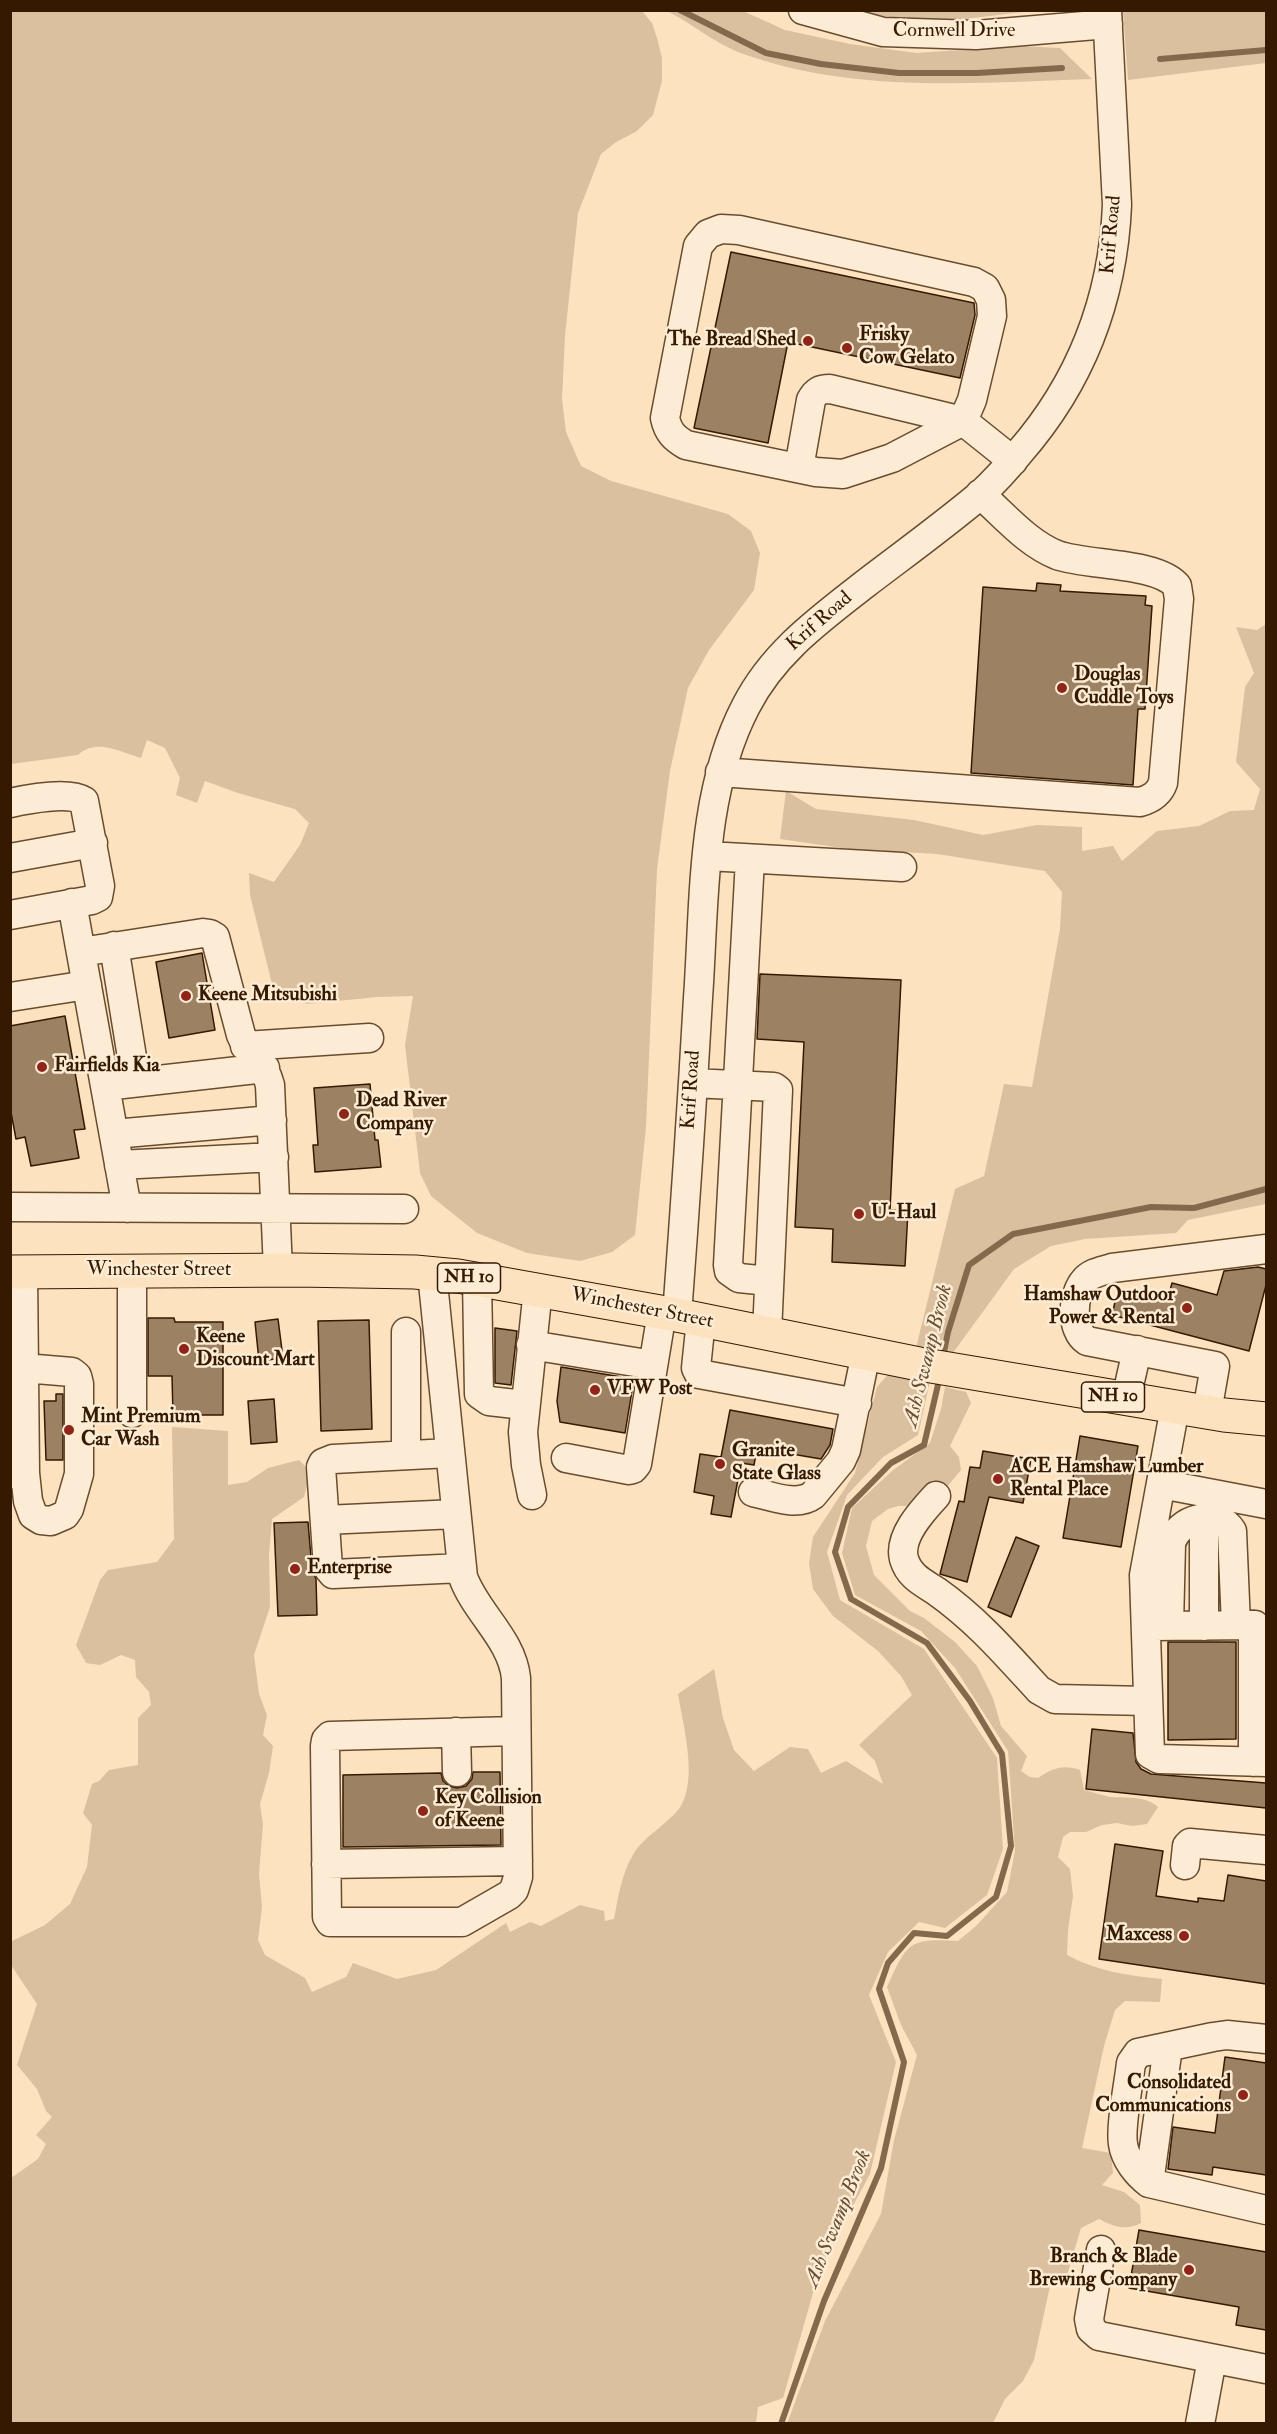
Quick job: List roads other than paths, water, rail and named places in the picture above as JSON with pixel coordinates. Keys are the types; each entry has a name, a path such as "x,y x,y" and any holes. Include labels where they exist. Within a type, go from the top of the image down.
{"main road":[{"name":"Winchester Street","path":"17,1272 278,1270 432,1273 538,1289 919,1364 1207,1413 1266,1419"}],"street":[{"name":"Cornwell Drive","path":"803,10 884,32 976,35 1107,17"},
{"name":"Krif Road","path":"680,1316 708,856 720,772 731,735 748,702 772,667 800,635 981,494 1036,434 1060,399 1096,326 1112,265 1117,205 1107,17"},
{"path":"721,229 739,230 974,282 985,288 991,300 992,316 972,400 963,421 892,458 843,474 799,468 686,445 674,438 667,428 665,418 698,246 708,234 721,229"},
{"path":"799,468 811,400 815,392 823,389 963,421 1013,461"},
{"path":"720,772 1140,802 1148,800 1161,790 1179,598 1177,586 1168,579 1137,568 1069,559 1048,551 1026,535 981,494"},
{"path":"10,803 40,798 80,798 87,806 100,892 98,897 92,900 10,915"},
{"path":"10,858 93,843"},
{"path":"708,856 902,867"},
{"path":"750,859 729,1271 739,1278 769,1281"},
{"path":"72,903 127,1208"},
{"path":"81,951 203,933 215,937 245,1046 265,1068 270,1085 278,1270"},
{"path":"114,946 136,1082"},
{"path":"10,997 87,985"},
{"path":"245,1046 369,1038"},
{"path":"105,1086 265,1068"},
{"path":"693,1083 774,1087 778,1090 767,1333"},
{"path":"114,1134 272,1120"},
{"path":"119,1165 274,1157"},
{"path":"688,1160 775,1166"},
{"path":"10,1207 404,1209"},
{"path":"1207,1413 1216,1372 1215,1366 1087,1341 1077,1330 1075,1320 1079,1289 1094,1273 1112,1268 1266,1249"},
{"path":"132,1271 132,1413"},
{"path":"17,1272 38,1369 18,1473 33,1515 41,1520 58,1519 65,1515 79,1474 79,1384 77,1376 72,1372 38,1369"},
{"path":"432,1273 462,1568 468,1590 511,1655 515,1666 516,1731 518,1861 517,1884 509,1895 468,1920 453,1923 330,1922 327,1917 326,1740 330,1736 516,1731"},
{"path":"477,1279 479,1394 489,1401 525,1404"},
{"path":"532,1495 523,1432 538,1289"},
{"path":"566,1458 624,1470 633,1469 637,1464 653,1365 680,1316"},
{"path":"680,1316 699,1374 856,1403"},
{"path":"406,1332 406,1455"},
{"path":"531,1345 653,1365"},
{"path":"1126,1399 1137,1350"},
{"path":"753,1492 795,1501 808,1499 841,1461 846,1450 866,1353"},
{"path":"1157,1626 1144,1575 1175,1407"},
{"path":"450,1453 333,1459 323,1463 321,1467 328,1568 333,1574 462,1568"},
{"path":"1161,1484 1266,1504"},
{"path":"936,1496 917,1518 904,1545 903,1557 913,1576 961,1609 984,1629 1038,1690 1049,1696 1055,1699 1147,1701"},
{"path":"325,1520 456,1514"},
{"path":"1195,1519 1204,1519 1223,1522 1232,1531 1252,1625 1260,1762 1153,1757 1149,1746 1147,1701 1173,1534 1195,1519"},
{"path":"1204,1519 1204,1626"},
{"path":"1157,1626 1252,1625"},
{"path":"456,1732 457,1772"},
{"path":"1185,1865 1186,1850 1190,1843 1266,1850"},
{"path":"327,1864 518,1861"},
{"path":"1266,2039 1227,2036 1138,2053 1131,2062 1122,2140 1128,2158 1141,2177 1149,2183 1266,2210"},
{"path":"1101,2250 1089,2319 1091,2329 1099,2336 1266,2369"},
{"path":"1200,2424 1212,2359"}],"waterway":[{"path":"680,10 766,53 821,64 899,73 977,73 1062,68"},
{"path":"1160,59 1266,50"},
{"name":"Ash Swamp Brook","path":"943,1357 948,1332 969,1265 1013,1234 1151,1207 1194,1208 1266,1189"},
{"name":"Ash Swamp Brook","path":"781,2424 824,2301 881,2168 904,2062 879,1989 888,1963 914,1933 947,1936 996,1897 1011,1846 1002,1754 970,1701 927,1643 851,1599 835,1552 848,1507 891,1463 924,1445 940,1376"}],"place":[{"name":"The Bread Shed","path":"808,341"},
{"name":"Frisky Cow Gelato","path":"847,348"},
{"name":"Douglas Cuddle Toys","path":"1062,688"},
{"name":"Keene Mitsubishi","path":"186,996"},
{"name":"Fairfields Kia","path":"42,1067"},
{"name":"Dead River Company","path":"344,1114"},
{"name":"U-Haul","path":"859,1214"},
{"name":"Hamshaw Outdoor Power & Rental","path":"1187,1308"},
{"name":"Keene Discount Mart","path":"184,1349"},
{"name":"VFW Post","path":"595,1390"},
{"name":"Mint Premium Car Wash","path":"69,1430"},
{"name":"Granite State Glass","path":"720,1464"},
{"name":"ACE Hamshaw Lumber Rental Place","path":"998,1479"},
{"name":"Enterprise","path":"295,1569"},
{"name":"Key Collision of Keene","path":"423,1811"},
{"name":"Maxcess","path":"1184,1936"},
{"name":"Consolidated Communications","path":"1243,2095"},
{"name":"Branch & Blade Brewing Company","path":"1189,2270"}]}
